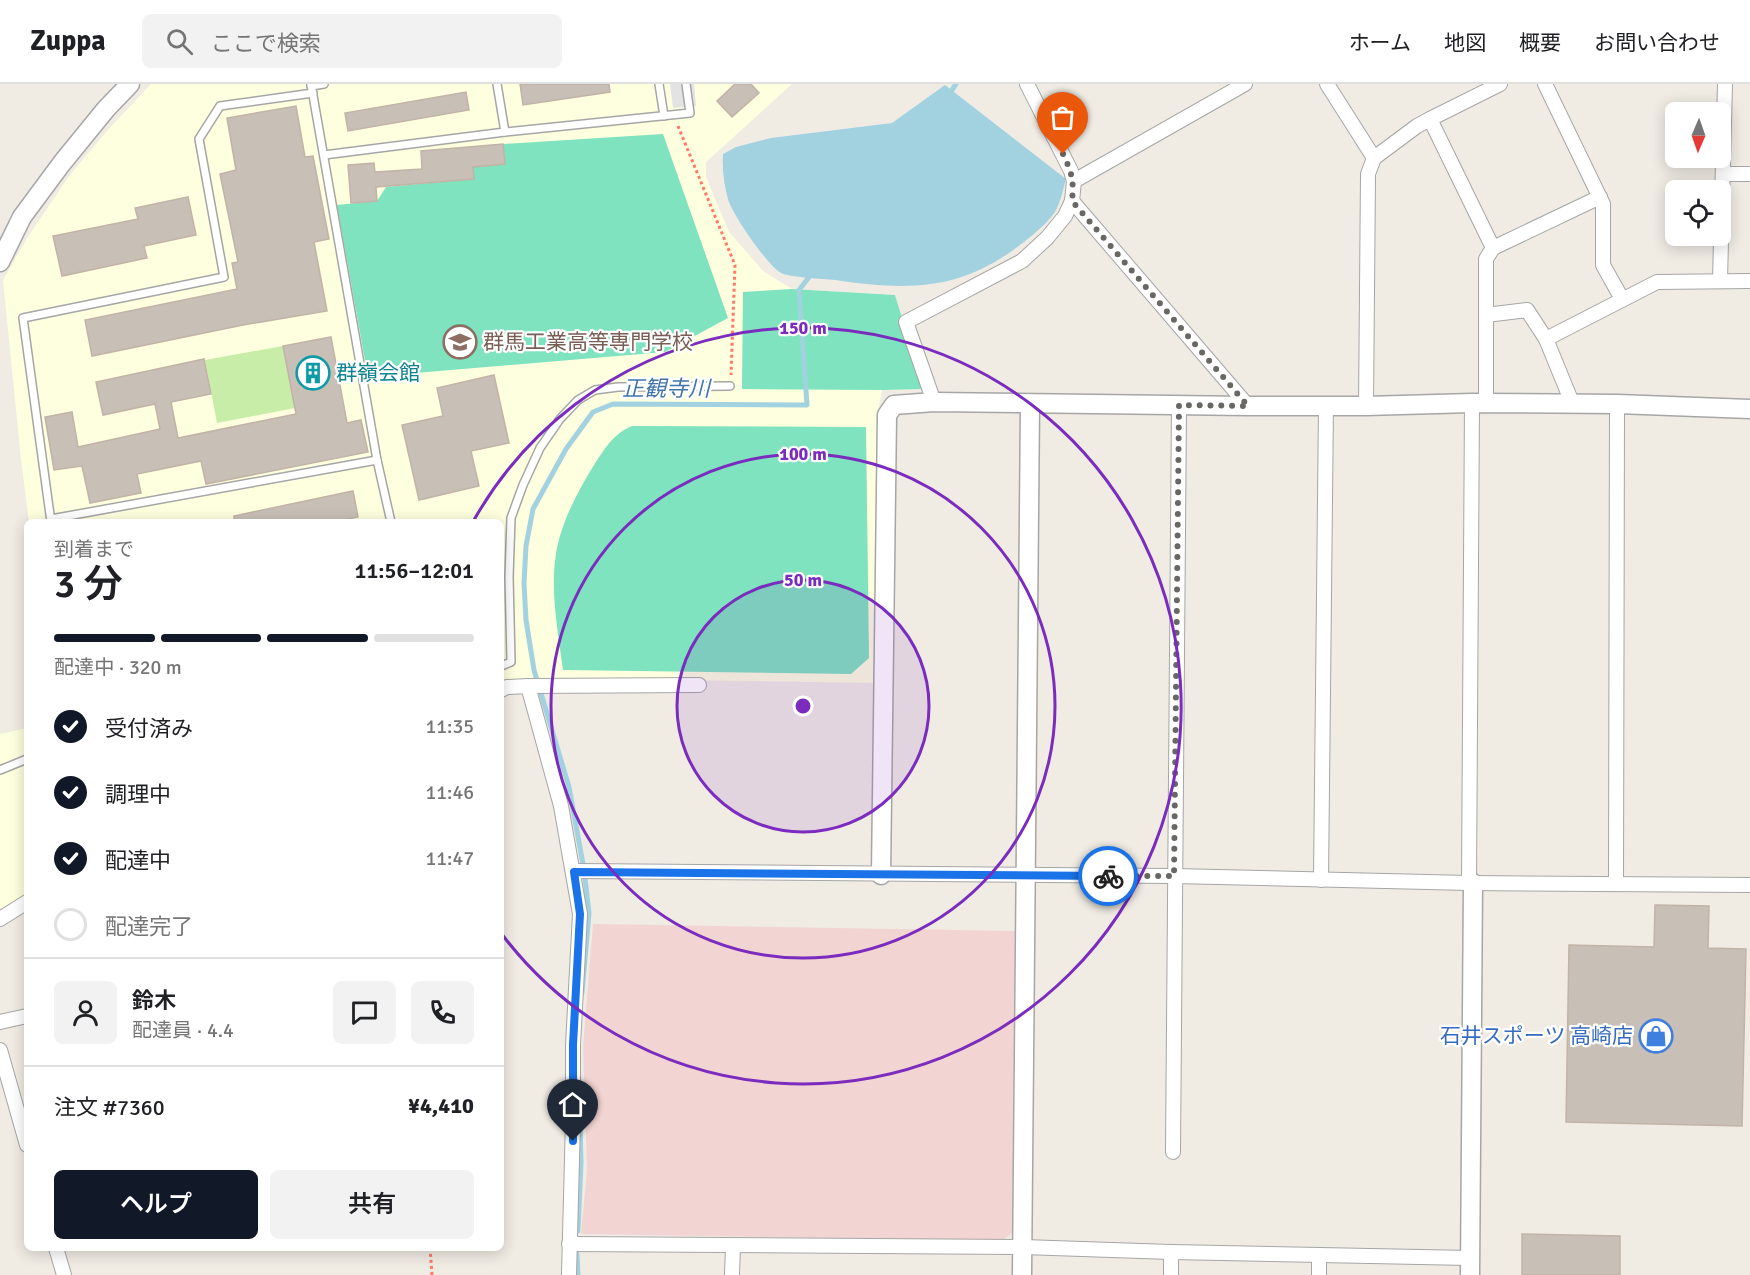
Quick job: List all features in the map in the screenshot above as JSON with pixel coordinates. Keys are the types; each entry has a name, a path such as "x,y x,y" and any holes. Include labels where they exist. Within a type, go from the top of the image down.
{"street":[{"path":"0,262 22,217 62,163 106,109 130,84"},
{"path":"934,402 906,322 1022,261 1047,238 1065,216 1072,201 1074,181 1071,171 1028,84"},
{"path":"1074,181 1245,84"},
{"path":"1327,84 1374,158"},
{"path":"1366,406 1368,174 1374,158 1417,126 1500,84"},
{"path":"1545,84 1603,204 1603,265 1622,299"},
{"path":"1720,280 1725,84"},
{"path":"1430,119 1493,248"},
{"path":"1724,174 1750,174"},
{"path":"569,1244 732,1247 1023,1247 1319,1255 1470,1266 1471,883 1479,403 1486,315 1486,259 1493,248 1600,197"},
{"path":"1072,201 1248,406"},
{"path":"1546,339 1657,282 1750,281"},
{"path":"1486,315 1527,310 1546,339 1573,405"},
{"path":"881,875 887,415 894,405 934,402 1248,406 1479,403 1617,404 1750,409"},
{"path":"1023,1275 1030,404"},
{"path":"1616,884 1617,404"},
{"path":"1173,1152 1179,405"},
{"path":"1321,880 1326,405"},
{"path":"504,688 528,686 699,685"},
{"path":"528,686 561,806 580,914 573,1045 569,1275"},
{"path":"574,872 1174,876 1471,883 1750,885"},
{"path":"0,919 24,904"},
{"path":"0,1022 24,1017"},
{"path":"0,1050 24,1134"},
{"path":"732,1247 732,1275"},
{"path":"57,1251 64,1275"},
{"path":"1171,1252 1171,1275"},
{"path":"1319,1255 1319,1275"}],"lane":[{"path":"51,519 23,318 224,277 199,139 220,106 324,84"},
{"path":"497,84 505,132"},
{"path":"659,84 664,116"},
{"path":"324,154 690,113 686,84"},
{"path":"311,88 389,519"},
{"path":"504,665 512,662 508,577 511,518 540,448 560,419 578,400 595,390 618,387 730,386"},
{"path":"62,519 377,460"},
{"path":"0,770 24,760"}],"path":[{"path":"674,115 735,265 730,386"},
{"path":"430,1251 432,1275"}],"shaded area":[{"name":"群馬工業高等専門学校","path":"151,84 792,84 706,162 706,177 729,232 763,271 792,289 895,295 924,389 882,390 878,412 876,683 543,678 504,684 504,519 29,519 3,280 29,235 70,175"},
{"path":"670,84 694,84 696,106 673,108"},
{"path":"24,729 24,898 0,913 0,734"},
{"path":"593,924 1018,931 1012,1233 1002,1241 581,1234 587,1170 583,1047"}],"green space":[{"path":"663,134 728,318 665,352 368,377 337,205 377,201 386,187 473,179 473,167 505,164 503,144"},
{"path":"792,289 895,295 924,389 742,389 743,292"},
{"path":"283,346 295,408 217,423 205,360"},
{"path":"632,426 866,427 869,658 851,674 563,670 554,597 554,568 558,542 571,507 594,465 615,437"}],"water":[{"path":"945,85 1066,179 1058,206 1046,223 1024,242 979,270 934,284 887,286 862,284 791,276 775,268 751,239 731,206 724,182 723,154 736,147 771,138 892,123"}],"building":[{"path":"520,84 609,84 610,92 523,105"},
{"path":"735,84 751,84 759,93 732,117 717,101"},
{"path":"466,92 469,110 348,131 345,113"},
{"path":"296,106 305,157 313,156 329,239 314,242 327,311 243,325 92,356 85,320 237,289 232,263 238,262 220,174 236,170 227,118"},
{"path":"503,144 505,164 473,167 474,179 376,187 377,201 351,203 348,165 374,163 375,172 422,169 421,151"},
{"path":"188,197 196,235 144,246 147,258 62,276 53,236 138,219 135,208"},
{"path":"331,337 347,423 361,420 368,452 206,484 201,461 137,474 141,493 90,503 82,466 54,470 45,417 72,412 78,447 160,429 155,404 103,415 96,382 204,359 211,394 171,402 178,438 296,414 283,346"},
{"path":"494,375 509,443 471,451 479,486 419,500 402,425 443,416 437,388"},
{"path":"353,491 358,517 349,519 234,519 234,516"},
{"name":"石井スポーツ 高崎店","path":"1655,905 1709,906 1708,948 1746,949 1742,1126 1566,1122 1569,945 1654,947"},
{"path":"1522,1234 1620,1236 1620,1275 1522,1275"}],"waterway":[{"name":"正観寺川","path":"948,96 956,84"},
{"name":"正観寺川","path":"583,864 569,787 534,670 526,620 524,583 526,546 533,509 566,449 593,412 613,404 807,405 799,290 813,272"},
{"name":"正観寺川","path":"582,993 589,913 585,878"},
{"name":"正観寺川","path":"578,1231 581,1163 580,1116"},
{"name":"正観寺川","path":"577,1254 578,1275"}],"way so far":[{"path":"1063,154 1074,181 1072,201 1248,406 1179,405 1174,876 1108,876"}],"place":[{"name":"群馬工業高等専門学校","path":"460,342"},
{"name":"群嶺会館","path":"313,373"},
{"name":"石井スポーツ 高崎店","path":"1656,1036"}],"route":[{"path":"573,1141 572,1074 580,914 574,872 1108,876"}]}
